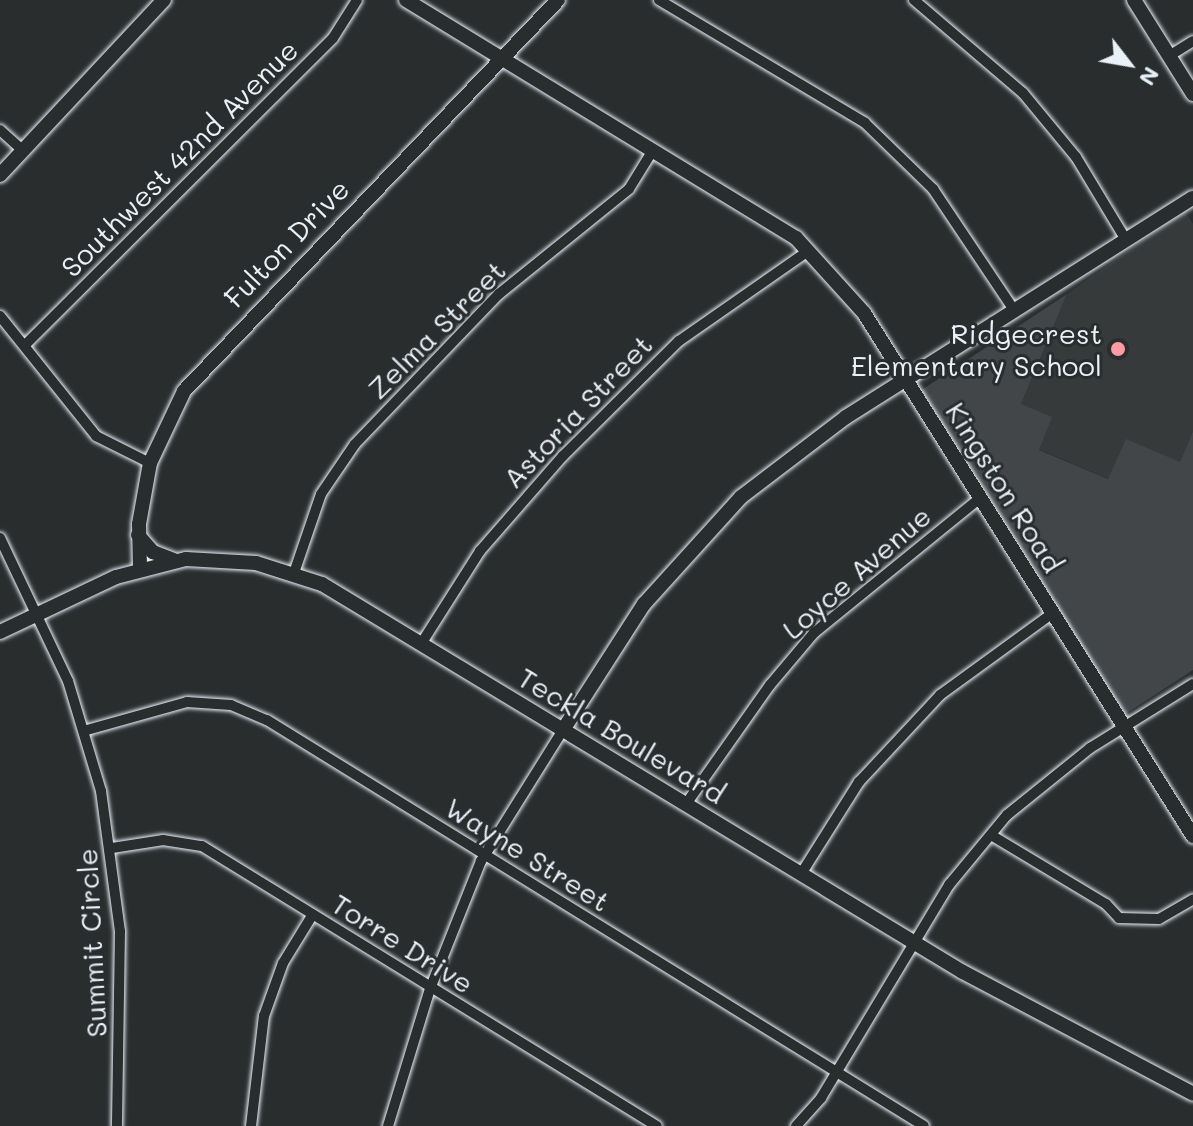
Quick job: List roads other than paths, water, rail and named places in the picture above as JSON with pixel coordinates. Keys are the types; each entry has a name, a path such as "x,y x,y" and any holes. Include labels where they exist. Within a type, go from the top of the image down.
{"street":[{"path":"0,175 164,0"},
{"name":"Southwest 42nd Avenue","path":"26,344 333,38 357,0"},
{"name":"Kingston Road","path":"406,0 796,238 864,313 1193,836"},
{"name":"Fulton Drive","path":"140,568 138,535 150,463 170,414 204,364 558,0"},
{"path":"659,0 865,123 933,189 1014,310"},
{"path":"914,0 1023,93 1076,157 1126,240"},
{"path":"1134,0 1193,94"},
{"path":"1169,56 1193,41"},
{"path":"0,130 23,151"},
{"name":"Zelma Street","path":"294,573 321,494 355,444 499,294 629,189 653,150"},
{"path":"388,1126 430,989 484,856 644,604 741,497 846,417 1193,198"},
{"name":"Astoria Street","path":"421,644 480,551 563,456 679,341 808,251"},
{"path":"0,316 26,344 96,436 150,463"},
{"name":"Loyce Avenue","path":"686,804 761,697 814,633 980,498"},
{"path":"138,535 153,552 177,561"},
{"name":"Summit Circle","path":"0,538 40,613 87,730 112,848 122,979 117,1126"},
{"name":"Teckla Boulevard","path":"0,632 140,568 177,561 228,559 294,573 322,584 914,943 1193,1094"},
{"path":"801,874 859,782 940,695 1053,613"},
{"path":"796,1126 836,1072 949,885 991,835 1055,777 1124,727 1193,684"},
{"name":"Wayne Street","path":"87,730 187,702 231,705 267,720 924,1126"},
{"path":"991,835 1106,904 1119,918 1159,919 1193,899"},
{"name":"Torre Drive","path":"112,848 163,840 202,846 657,1126"},
{"path":"251,1126 264,1016 283,963 313,914"}],"place":[{"name":"Ridgecrest Elementary School","path":"1118,349"}]}
